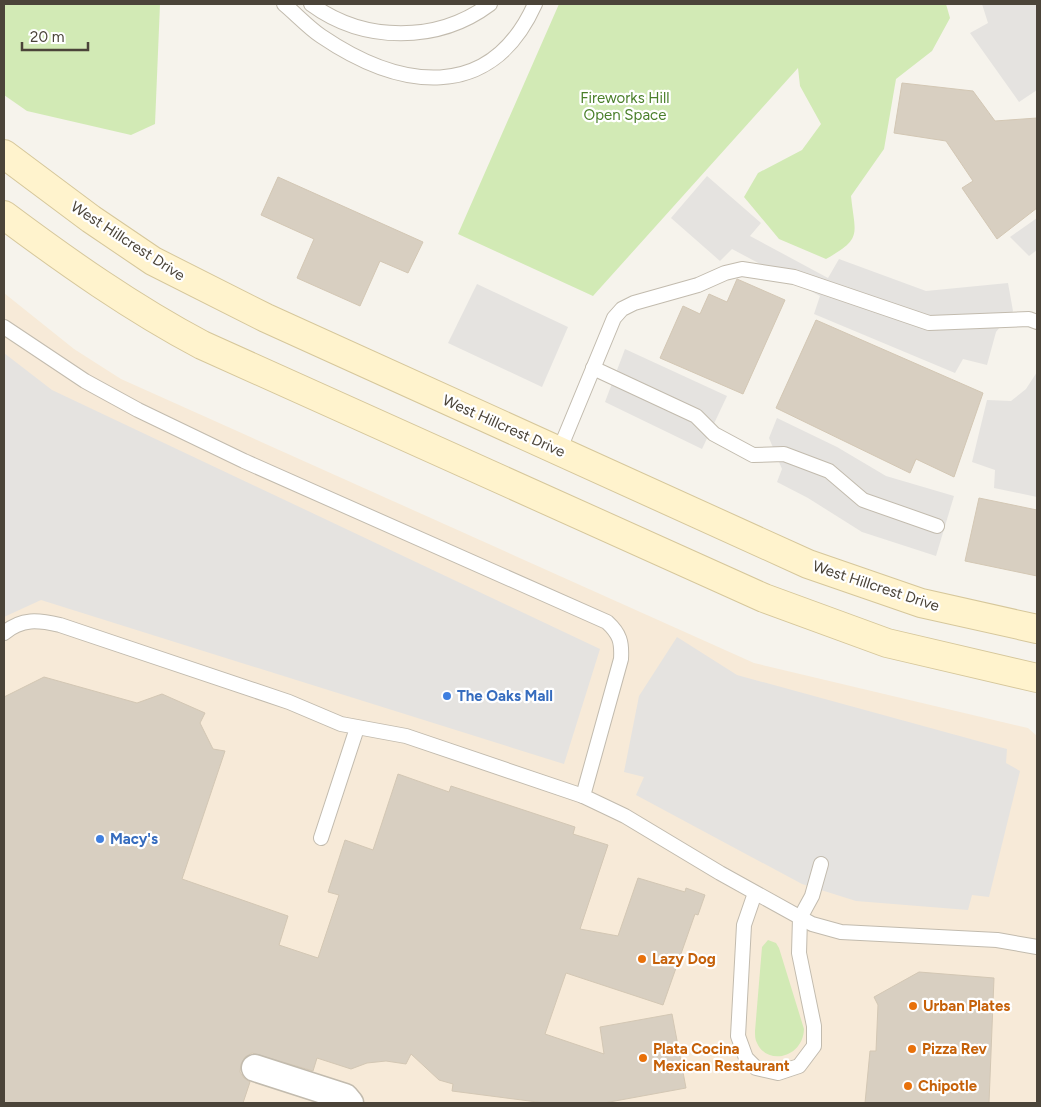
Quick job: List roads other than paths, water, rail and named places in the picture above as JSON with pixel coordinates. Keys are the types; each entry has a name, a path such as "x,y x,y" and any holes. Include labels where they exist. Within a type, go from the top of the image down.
{"main road":[{"name":"West Hillcrest Drive","path":"4,154 91,219 153,261 216,295 823,570 921,603 1037,629"},
{"path":"4,215 100,284 168,327 764,598 887,643 1037,678"}],"street":[{"path":"255,1068 345,1097 350,1103"}],"lane":[{"path":"284,4 321,35 356,56 405,76 430,79 455,76 476,69 496,58 511,44 526,24 535,4"},
{"path":"311,4 350,26 372,31 411,34 446,27 478,13 490,4"},
{"path":"559,451 614,318 622,309 634,303 698,285 725,273 742,269 794,277 929,323 1029,319 1037,322"},
{"path":"4,327 109,396 164,423 244,461 607,622 617,632 622,642 621,659 583,796"},
{"path":"593,368 696,416 714,434 753,455 784,454 829,471 863,500 937,526"},
{"path":"4,633 23,622 36,620 60,625 289,702 341,724 406,736 583,796 625,816 755,893 812,924 841,932 997,940 1037,947"},
{"path":"321,838 357,728"},
{"path":"755,893 744,926 738,1036 746,1058 756,1068 778,1073 799,1066 814,1046 814,1026 799,952 800,918 812,896 821,864"}],"place":[{"name":"The Oaks Mall","path":"447,696"},
{"name":"Macy's","path":"100,839"},
{"name":"Lazy Dog","path":"642,959"},
{"name":"Urban Plates","path":"913,1006"},
{"name":"Pizza Rev","path":"912,1049"},
{"name":"Plata Cocina Mexican Restaurant","path":"643,1058"},
{"name":"Chipotle","path":"908,1086"}],"park label":[{"name":"Fireworks Hill Open Space","path":"625,106"}]}
